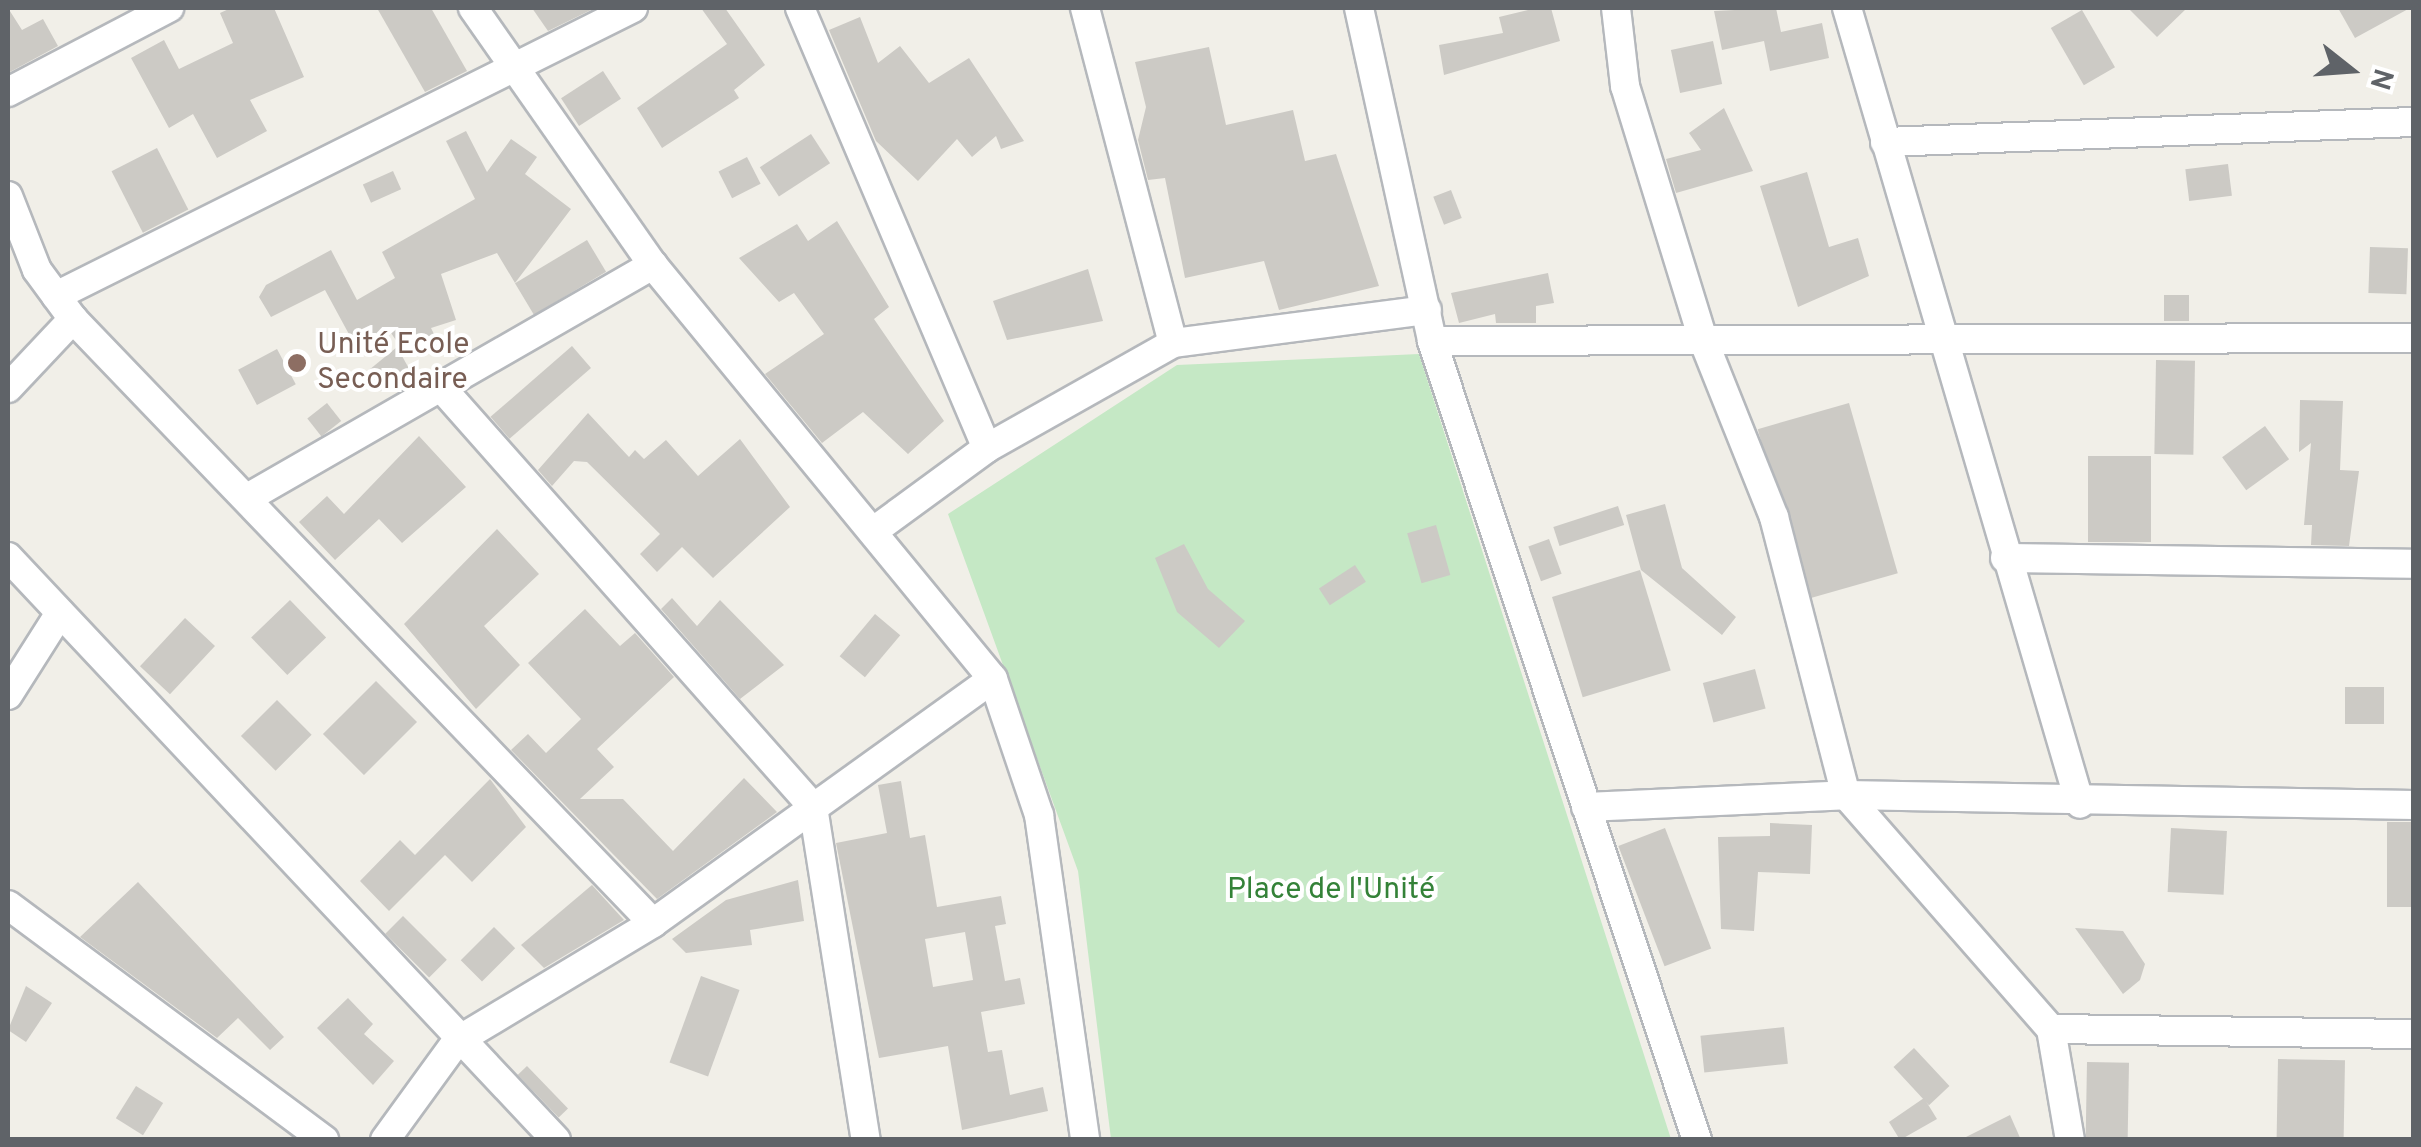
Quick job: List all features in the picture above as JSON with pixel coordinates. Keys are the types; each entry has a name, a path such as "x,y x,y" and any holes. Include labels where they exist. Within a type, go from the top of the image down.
{"street":[{"path":"8,92 169,8"},
{"path":"473,8 653,265 875,530 992,680 1039,816 1085,1140"},
{"path":"56,296 633,8"},
{"path":"800,8 987,448"},
{"path":"1085,8 1172,343"},
{"path":"1359,8 1432,340 1697,1140"},
{"path":"1616,8 1625,86 1702,338 1774,516 1846,795 2050,1029 2070,1140"},
{"path":"1847,8 1938,332 2080,804"},
{"path":"1885,142 2414,122"},
{"path":"8,196 56,296 73,319 251,496 653,923"},
{"path":"251,496 438,385 653,265"},
{"path":"875,530 987,448 1172,343 1427,310"},
{"path":"8,388 73,319"},
{"path":"1432,340 1938,332 2414,338"},
{"path":"438,385 813,807 866,1140"},
{"path":"8,556 457,1041 556,1140"},
{"path":"2005,558 2414,564"},
{"path":"8,695 60,613"},
{"path":"385,1140 457,1041 653,923 992,680"},
{"path":"1586,807 1846,795 2080,804 2414,805"},
{"path":"8,905 324,1140"},
{"path":"2050,1029 2414,1034"}],"green space":[{"name":"Place de l'Unité","path":"1419,354 1671,1139 1111,1139 1078,871 948,514 1177,365"}],"building":[{"path":"8,8 22,30 43,19 58,46 8,73"},
{"path":"231,8 274,8 304,77 250,100 267,131 217,158 193,114 169,128 131,58 164,40 179,69 233,43 220,13"},
{"path":"377,8 431,8 467,71 425,92"},
{"path":"532,8 595,8 548,31"},
{"path":"701,8 725,8 765,65 734,90 739,98 662,148 637,108 727,44"},
{"path":"1551,8 1560,41 1444,75 1439,45 1503,33 1499,17"},
{"path":"1776,8 1781,32 1822,23 1829,58 1770,71 1764,41 1722,50 1714,11"},
{"path":"2128,8 2187,8 2157,37"},
{"path":"2338,8 2410,8 2355,38"},
{"path":"2082,10 2115,67 2084,85 2051,28"},
{"path":"860,17 878,63 900,46 929,83 969,58 1024,141 1001,149 996,136 972,157 957,139 918,181 876,141 829,30"},
{"path":"1713,41 1722,84 1680,93 1671,50"},
{"path":"1209,47 1226,125 1293,110 1305,161 1336,154 1379,286 1279,310 1264,261 1185,278 1165,178 1148,180 1138,140 1146,107 1135,62"},
{"path":"603,71 621,99 579,126 561,98"},
{"path":"1724,108 1753,171 1676,193 1666,159 1701,150 1689,133"},
{"path":"466,131 487,172 511,139 537,157 525,174 571,209 515,283 497,253 441,274 456,320 431,328 437,340 406,355 389,330 357,349 325,290 271,317 259,297 266,285 331,250 357,300 395,278 382,252 475,199 446,141"},
{"path":"811,134 830,163 779,197 760,167"},
{"path":"157,148 188,209 143,233 112,171"},
{"path":"747,157 761,184 732,198 718,172"},
{"path":"2228,164 2232,196 2189,201 2185,169"},
{"path":"393,171 401,189 371,203 363,184"},
{"path":"1807,172 1829,247 1858,238 1869,276 1798,307 1760,186"},
{"path":"1451,190 1462,218 1444,225 1433,197"},
{"path":"837,221 889,307 874,319 944,421 908,454 863,412 822,443 765,374 824,334 794,293 779,302 739,258 797,224 808,241"},
{"path":"587,240 606,272 534,315 515,283"},
{"path":"2370,247 2408,248 2406,294 2368,293"},
{"path":"1088,269 1103,321 1007,340 993,301"},
{"path":"1548,273 1554,303 1536,306 1536,323 1496,323 1495,314 1459,323 1451,293"},
{"path":"2164,295 2189,295 2189,321 2164,321"},
{"path":"572,346 591,368 510,439 490,417"},
{"path":"397,347 412,374 381,391 369,370"},
{"path":"277,349 296,384 257,405 238,370"},
{"path":"2156,360 2195,361 2193,455 2154,454"},
{"path":"2300,400 2343,401 2340,470 2359,471 2349,546 2311,545 2312,525 2304,525 2311,443 2299,452"},
{"path":"327,403 341,421 321,437 307,418"},
{"path":"1849,403 1898,573 1806,599 1758,429"},
{"path":"588,413 629,457 635,450 644,459 666,440 698,476 740,439 790,507 713,578 682,547 657,572 640,554 660,534 587,462 574,461 552,486 538,470"},
{"path":"2265,426 2289,459 2246,490 2222,457"},
{"path":"419,436 466,487 402,543 379,519 335,560 299,522 327,496 344,514"},
{"path":"2088,456 2151,456 2151,542 2088,542"},
{"path":"1665,504 1682,568 1736,617 1722,635 1641,570 1626,515"},
{"path":"1618,506 1624,525 1560,546 1553,527"},
{"path":"1436,525 1450,575 1421,583 1407,533"},
{"path":"497,529 539,574 484,626 520,665 476,709 404,624"},
{"path":"1549,539 1562,574 1541,581 1528,547"},
{"path":"1184,544 1208,589 1245,621 1219,648 1177,612 1155,558"},
{"path":"1355,565 1366,582 1330,605 1319,588"},
{"path":"1640,570 1671,670 1583,697 1552,597"},
{"path":"672,598 697,626 720,600 784,665 740,699 661,609"},
{"path":"290,600 326,637 287,675 251,638"},
{"path":"585,609 620,646 635,633 674,677 597,749 614,767 580,799 623,799 673,851 744,778 777,812 657,899 511,750 528,734 546,753 581,719 528,663"},
{"path":"875,614 900,635 865,677 840,656"},
{"path":"185,618 215,646 170,694 140,666"},
{"path":"1755,669 1766,709 1713,723 1703,683"},
{"path":"376,681 417,722 364,775 323,734"},
{"path":"2345,687 2384,687 2384,724 2345,724"},
{"path":"277,700 312,735 276,771 241,736"},
{"path":"490,779 526,827 472,882 445,855 389,911 360,881 400,840 415,855"},
{"path":"901,781 910,838 925,835 937,907 1001,896 1006,924 995,926 1005,981 1020,978 1025,1004 981,1012 988,1052 1002,1050 1010,1095 1043,1087 1048,1111 962,1130 948,1046 879,1058 836,843 887,833 878,785","holes":["965,932 973,980 933,987 925,939"]},
{"path":"2387,822 2414,822 2414,907 2387,907"},
{"path":"1770,823 1812,825 1810,874 1758,872 1754,931 1721,929 1718,837 1770,836"},
{"path":"1665,828 1711,948 1665,966 1618,846"},
{"path":"2171,828 2227,831 2224,895 2168,892"},
{"path":"798,880 804,921 750,930 752,945 686,953 672,939 726,900"},
{"path":"138,882 284,1037 270,1050 238,1018 217,1038 80,937"},
{"path":"592,885 624,920 544,968 521,945"},
{"path":"403,916 447,960 429,978 385,934"},
{"path":"494,927 515,948 482,981 461,960"},
{"path":"2075,928 2123,931 2145,964 2140,980 2123,994"},
{"path":"701,976 740,990 708,1076 670,1062"},
{"path":"26,986 52,1003 26,1042 8,1030"},
{"path":"348,998 373,1024 364,1034 394,1061 373,1085 317,1028"},
{"path":"1784,1027 1788,1064 1704,1073 1700,1036"},
{"path":"1914,1048 1949,1086 1929,1105 1894,1067"},
{"path":"2278,1059 2345,1060 2344,1140 2277,1140"},
{"path":"2087,1062 2129,1063 2128,1140 2086,1140"},
{"path":"527,1066 568,1108 559,1117 518,1075"},
{"path":"136,1086 163,1103 143,1135 116,1118"},
{"path":"1924,1098 1937,1119 1900,1140 1889,1122"},
{"path":"2010,1115 2021,1140 1960,1140"}],"place":[{"name":"Unité Ecole Secondaire","path":"297,363"}]}
